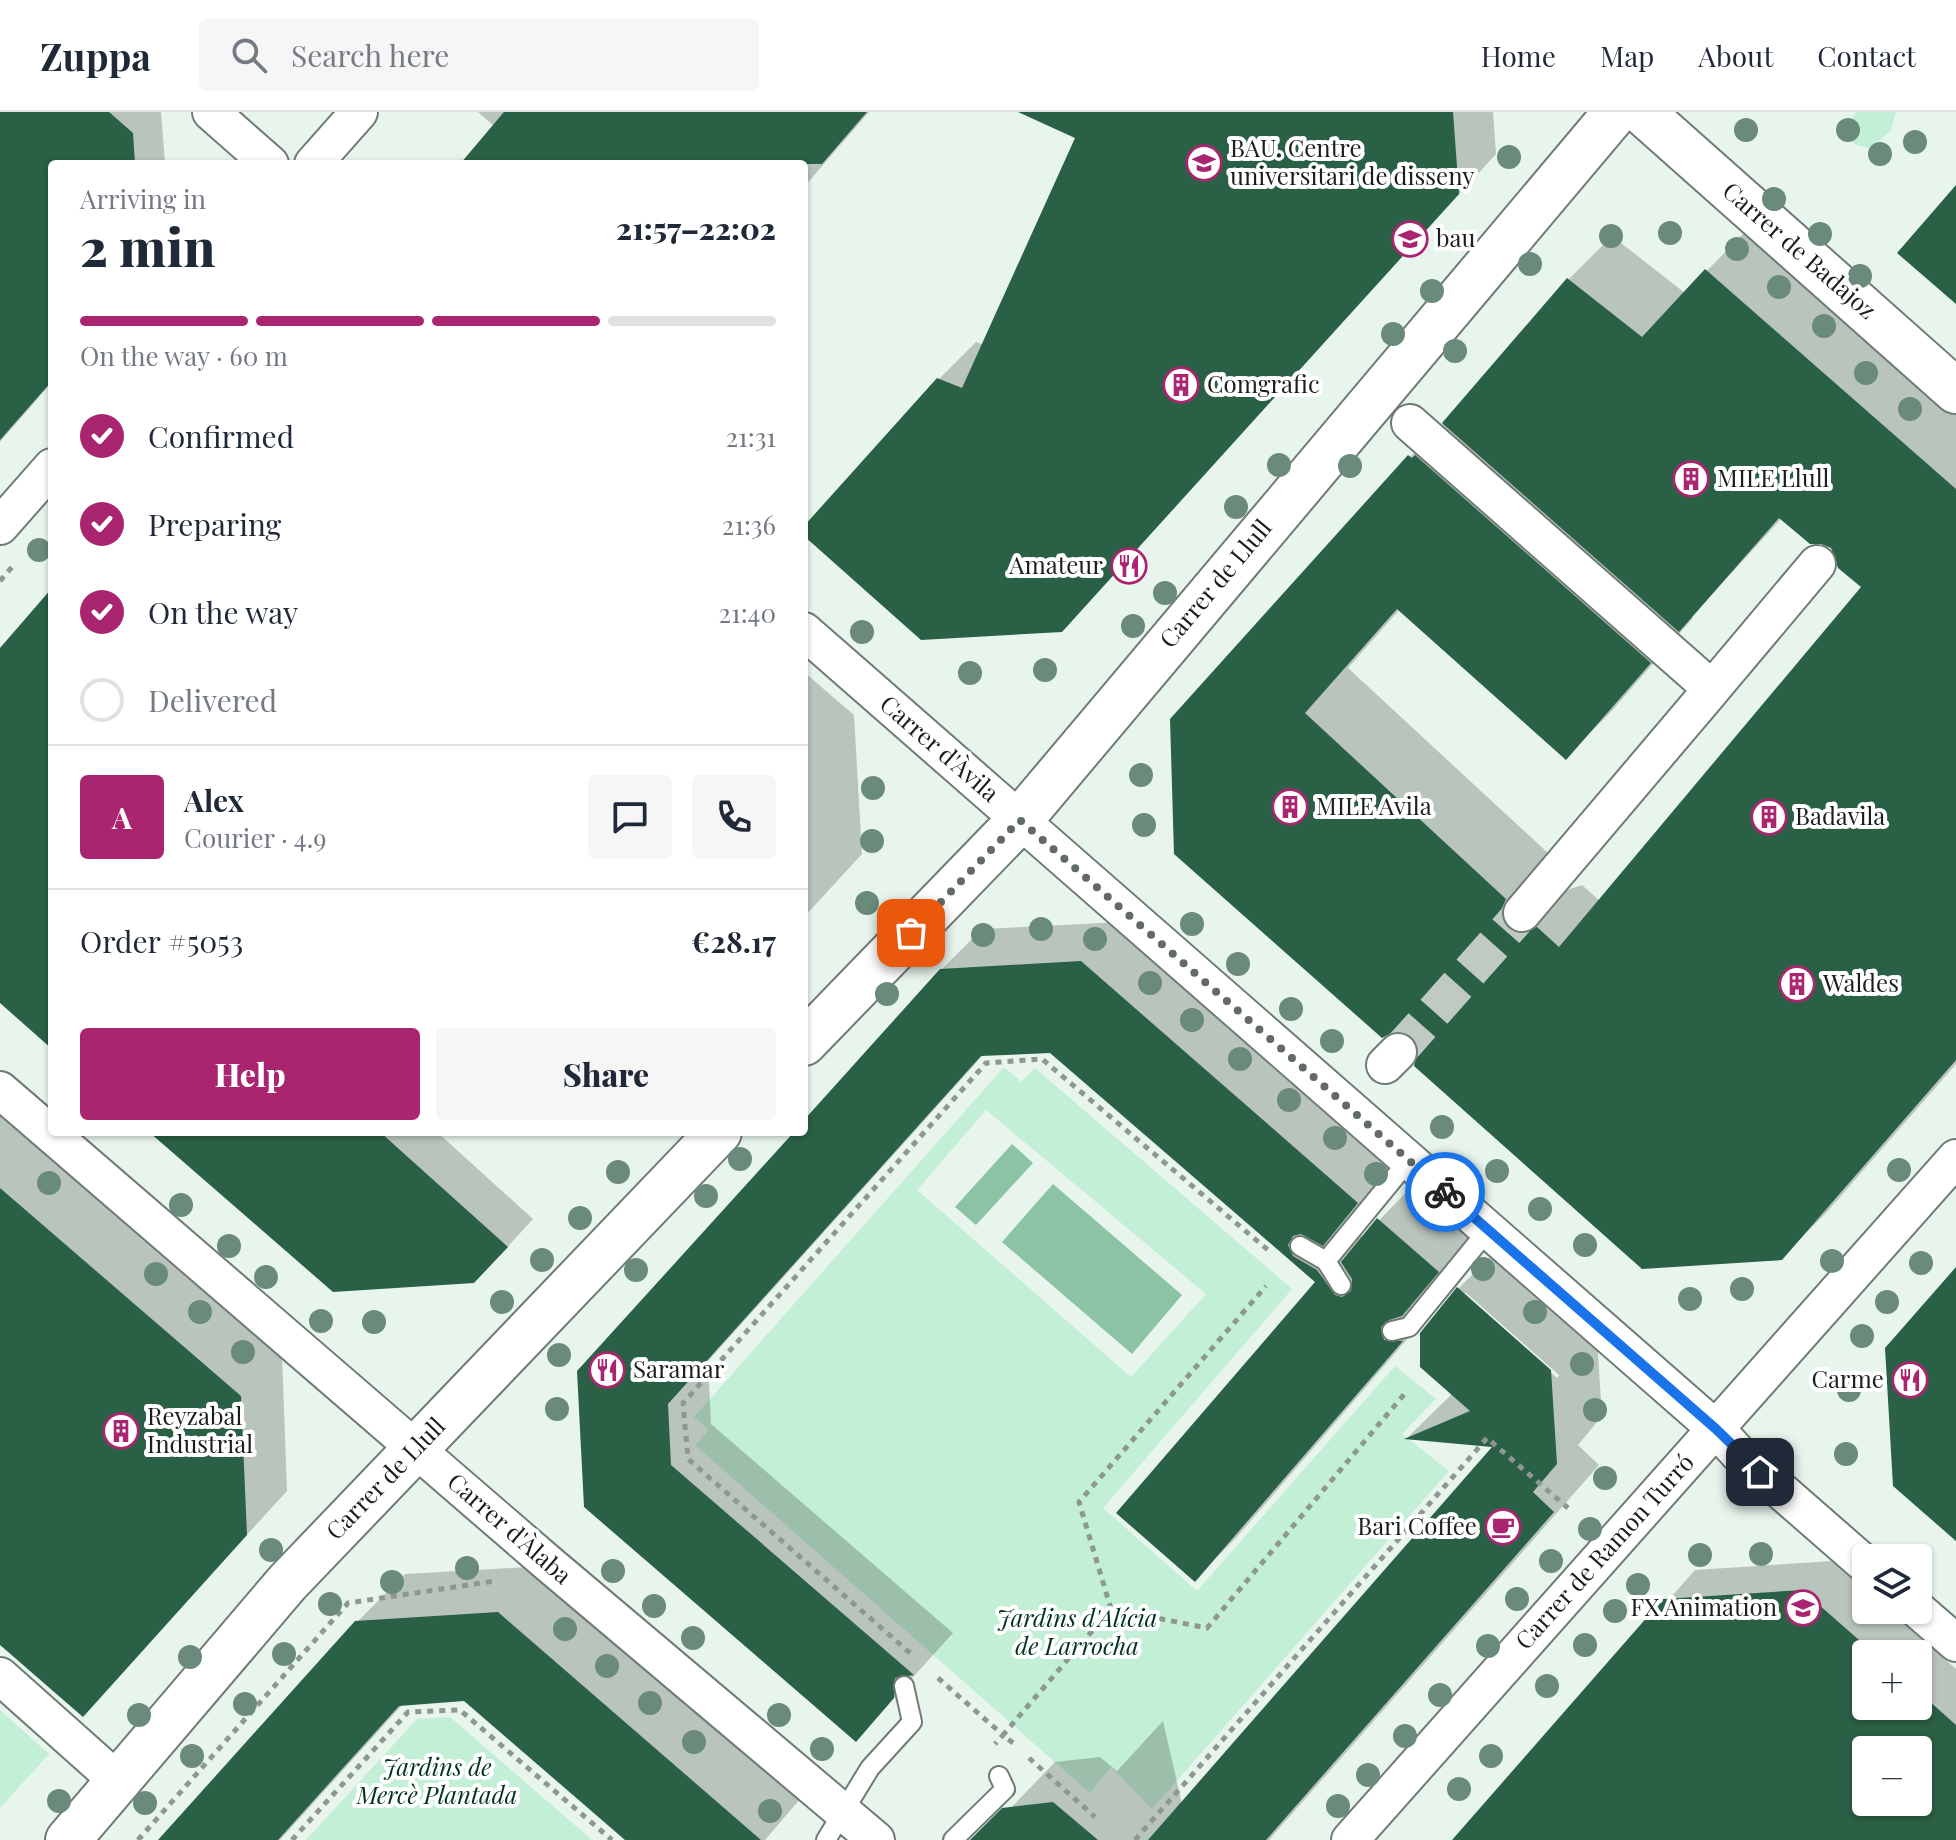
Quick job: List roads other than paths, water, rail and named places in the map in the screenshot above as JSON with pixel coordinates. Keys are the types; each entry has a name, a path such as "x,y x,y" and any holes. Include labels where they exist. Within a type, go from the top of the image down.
{"street":[{"path":"211,112 265,160"},
{"path":"317,160 359,112"},
{"name":"Carrer de Llull","path":"808,1039 1020,820 1616,112"},
{"name":"Carrer de Badajoz","path":"1642,112 1956,391"},
{"path":"1410,423 1712,689"},
{"path":"0,526 48,472"},
{"path":"1522,913 1817,564"},
{"name":"Carrer d'Àvila","path":"808,634 1716,1429 1739,1454 1852,1553"},
{"name":"Carrer d'Àlaba","path":"0,1090 48,1131"},
{"name":"Carrer d'Àlaba","path":"53,1136 415,1448 835,1826 876,1840"},
{"name":"Carrer de Llull","path":"68,1840 120,1783 269,1603 715,1136"},
{"name":"Carrer de Ramon Turró","path":"1350,1840 1591,1565 1956,1158"},
{"path":"1932,1622 1956,1643"},
{"path":"0,1676 120,1783"}],"lane":[{"path":"1326,1261 1409,1160"},
{"path":"1392,1331 1409,1327 1488,1230"},
{"path":"1300,1246 1326,1261 1341,1285"},
{"path":"835,1826 870,1768 912,1722 904,1686"},
{"path":"953,1840 1005,1789 999,1776"}],"tunnel":[{"path":"1398,1052 1522,913"}],"place":[{"name":"BAU. Centre universitari de disseny","path":"1204,163"},
{"name":"bau","path":"1410,239"},
{"name":"Comgrafic","path":"1181,385"},
{"name":"MILE Llull","path":"1691,479"},
{"name":"Amateur","path":"1129,566"},
{"name":"MILE Avila","path":"1290,807"},
{"name":"Badavila","path":"1769,817"},
{"name":"Waldes","path":"1797,984"},
{"name":"Saramar","path":"607,1370"},
{"name":"Carme","path":"1910,1380"},
{"name":"Reyzabal Industrial","path":"121,1431"},
{"name":"Bari Coffee","path":"1503,1527"},
{"name":"FX Animation","path":"1803,1608"}],"park label":[{"name":"Jardins d'Alícia de Larrocha","path":"1077,1633"},
{"name":"Jardins de Mercè Plantada","path":"437,1782"}]}
